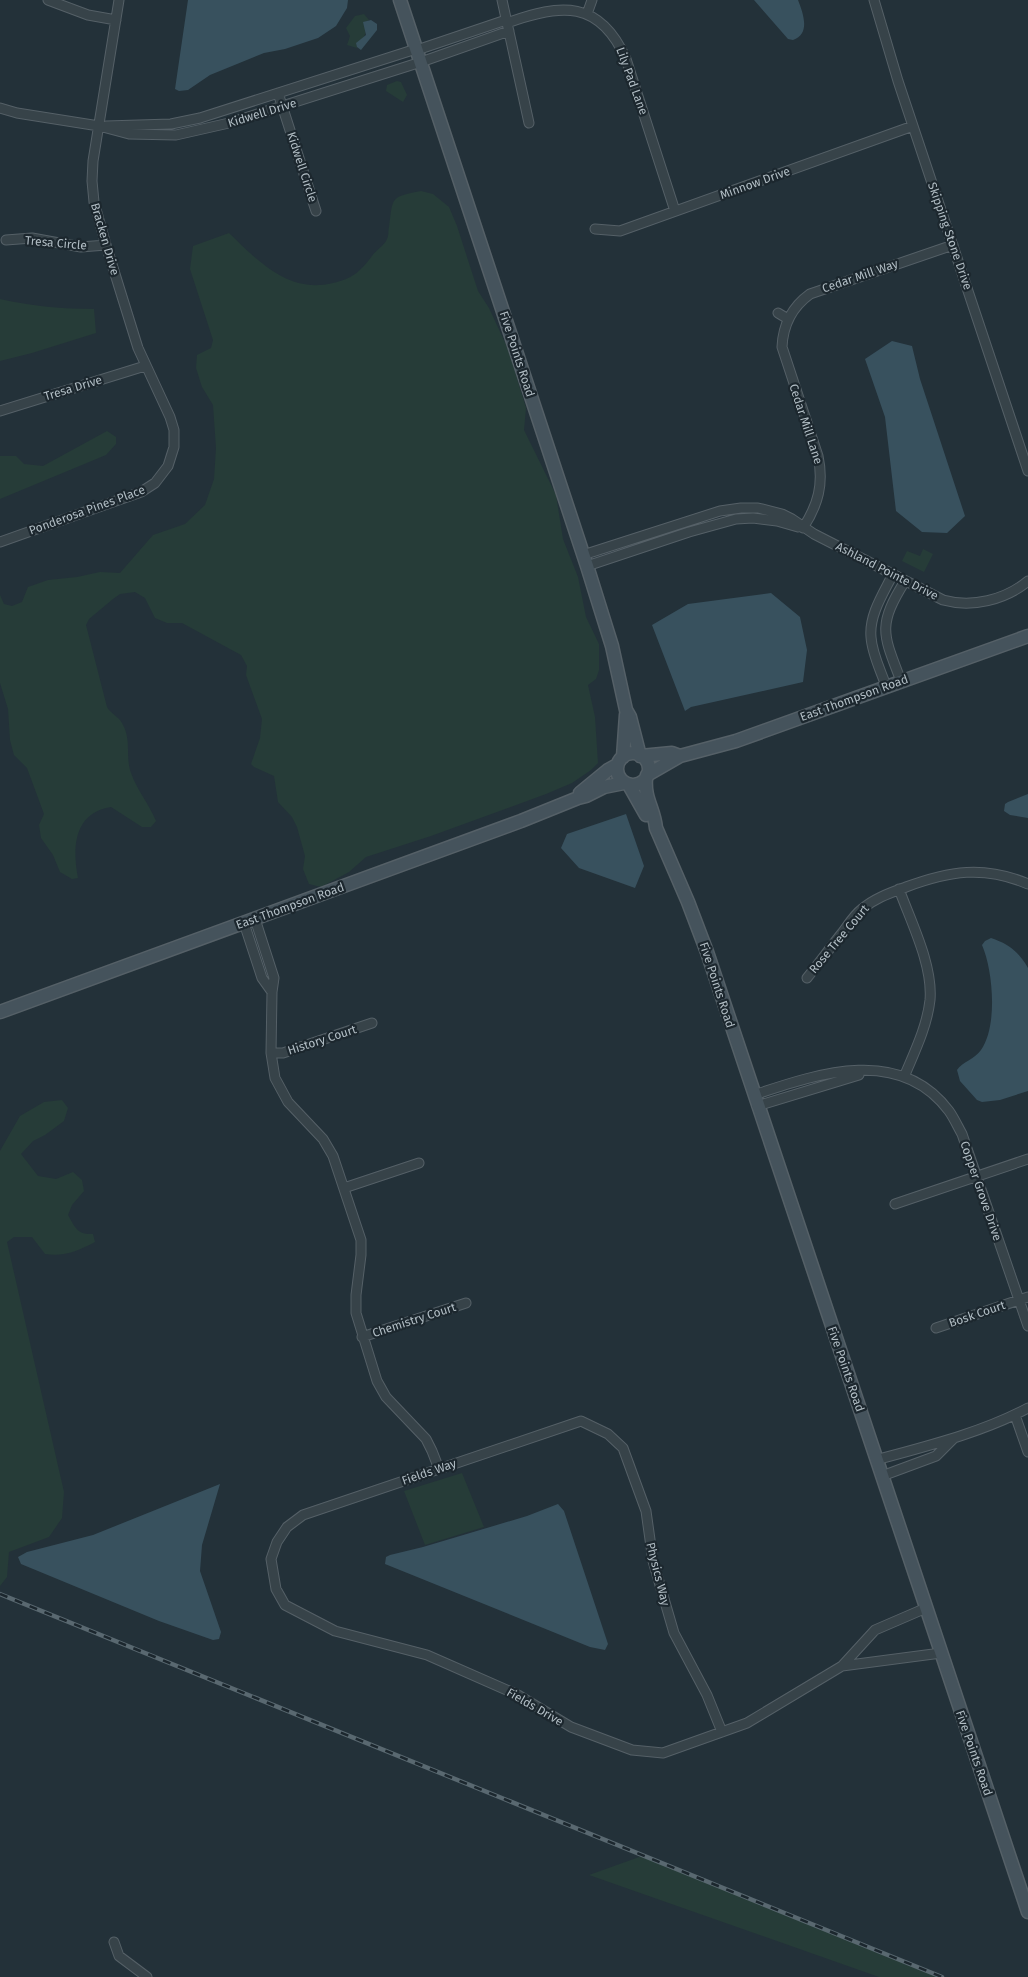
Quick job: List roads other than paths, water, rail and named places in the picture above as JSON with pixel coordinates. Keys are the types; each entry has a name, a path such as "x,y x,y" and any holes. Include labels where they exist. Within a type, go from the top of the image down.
{"street":[{"path":"48,0 88,15 116,20"},
{"name":"Bracken Drive","path":"119,0 92,181 94,202 106,246 145,366 173,427 174,447 167,468"},
{"name":"Five Points Road","path":"400,0 585,560 612,646 626,710 630,717 641,756"},
{"path":"502,0 529,123"},
{"path":"587,14 592,0"},
{"name":"Skipping Stone Drive","path":"874,0 913,126 1028,471"},
{"name":"Lily Pad Lane","path":"421,62 531,14 558,9 587,14 607,27 620,46 675,211"},
{"name":"Lily Pad Lane","path":"416,49 508,25"},
{"name":"Kidwell Drive","path":"99,126 171,124 200,118 416,49"},
{"name":"Kidwell Drive","path":"0,108 18,113 99,126 129,134 176,135 212,128 421,62"},
{"name":"Kidwell Circle","path":"278,93 316,211"},
{"name":"Minnow Drive","path":"595,229 620,231 913,126"},
{"name":"Tresa Circle","path":"6,240 32,238 81,247 106,246"},
{"name":"Cedar Mill Way","path":"788,319 798,302 810,294 953,245"},
{"path":"778,313 788,319"},
{"name":"Cedar Mill Lane","path":"788,319 782,336 782,347 821,469 819,496 812,514 803,528"},
{"name":"Tresa Drive","path":"0,411 145,366"},
{"name":"Ponderosa Pines Place","path":"0,542 141,492 155,483 167,468"},
{"name":"Ashland Pointe Drive","path":"585,560 648,534 720,511 758,508 782,514 803,528"},
{"name":"Ashland Pointe Drive","path":"585,560 651,544 736,519 752,518 777,521 803,528 943,600 956,604 981,602 1010,592 1028,581"},
{"path":"648,534 651,544"},
{"path":"886,686 871,639 875,612 893,574"},
{"path":"900,681 885,637 890,605 905,581"},
{"path":"875,612 887,616"},
{"name":"East Thompson Road","path":"647,776 680,756 736,741 1028,636"},
{"name":"Five Points Road","path":"620,761 626,710"},
{"path":"633,754 641,756 647,762 647,776 638,784 626,784 618,775 620,761 633,754"},
{"name":"East Thompson Road","path":"641,756 672,754 680,756"},
{"name":"East Thompson Road","path":"578,798 582,790 620,761"},
{"name":"Five Points Road","path":"647,776 645,793 655,816 656,828"},
{"name":"Five Points Road","path":"626,784 656,828 707,952 1028,1912"},
{"name":"East Thompson Road","path":"0,1012 544,812 604,787 626,784"},
{"name":"Rose Tree Court","path":"807,978 859,911 872,900 926,879 954,873 976,872 995,874 1028,884"},
{"path":"899,889 929,976 930,1000 924,1025 904,1077"},
{"path":"249,921 274,978 271,1053 275,1078 290,1106 326,1142 333,1156 361,1240 355,1305 362,1337 381,1390 426,1440 439,1469"},
{"name":"History Court","path":"271,1053 283,1053 372,1023"},
{"name":"Copper Grove Drive","path":"756,1101 860,1075 904,1077 927,1090 948,1110 962,1134 1028,1326"},
{"path":"895,1204 1028,1159"},
{"path":"344,1188 419,1163"},
{"name":"Bosk Court","path":"936,1328 1028,1297"},
{"name":"Chemistry Court","path":"362,1337 466,1303"},
{"path":"876,1460 954,1437 1015,1415 1028,1408"},
{"path":"1015,1415 1028,1452"},
{"name":"Fields Way","path":"277,1542 287,1527 303,1515 581,1421 591,1426"},
{"name":"Physics Way","path":"591,1426 608,1434 623,1448 646,1511 653,1561 674,1633 707,1695 722,1732"},
{"path":"882,1476 936,1456 954,1437"},
{"name":"Fields Drive","path":"277,1542 271,1559 272,1570 276,1589 285,1605 335,1631 427,1656 518,1695 571,1727 632,1750 663,1753 747,1723 842,1666 875,1630 926,1608"},
{"name":"Fields Drive","path":"842,1666 941,1653"},
{"path":"114,1942 119,1956 147,1977"}],"water":[{"path":"188,0 348,0 347,8 336,26 318,38 285,49 264,53 210,75 188,90 179,91 175,89"},
{"path":"754,0 798,0 804,23 804,28 799,37 793,40 788,39"},
{"path":"371,20 377,24 377,30 361,50 357,47 356,43 366,35 363,22"},
{"path":"892,341 912,346 920,379 965,516 947,533 922,532 896,511 885,417 865,359"},
{"path":"771,593 800,617 807,650 803,682 691,707 685,711 652,625 688,604"},
{"path":"1028,794 1028,818 1010,815 1004,811 1005,804"},
{"path":"626,814 644,866 635,888 579,868 561,848 567,834"},
{"path":"991,938 1013,949 1028,968 1028,1091 1000,1100 982,1102 977,1100 960,1081 957,1070 981,1050 990,1027 992,1013 991,983 982,945"},
{"path":"220,1484 202,1545 200,1571 221,1632 219,1639 213,1640 159,1621 21,1564 18,1557 27,1552 93,1535"},
{"path":"558,1504 564,1511 608,1644 605,1650 590,1647 385,1564 386,1557 390,1555 527,1516"}],"railway":[{"path":"0,1594 942,1977"}]}
